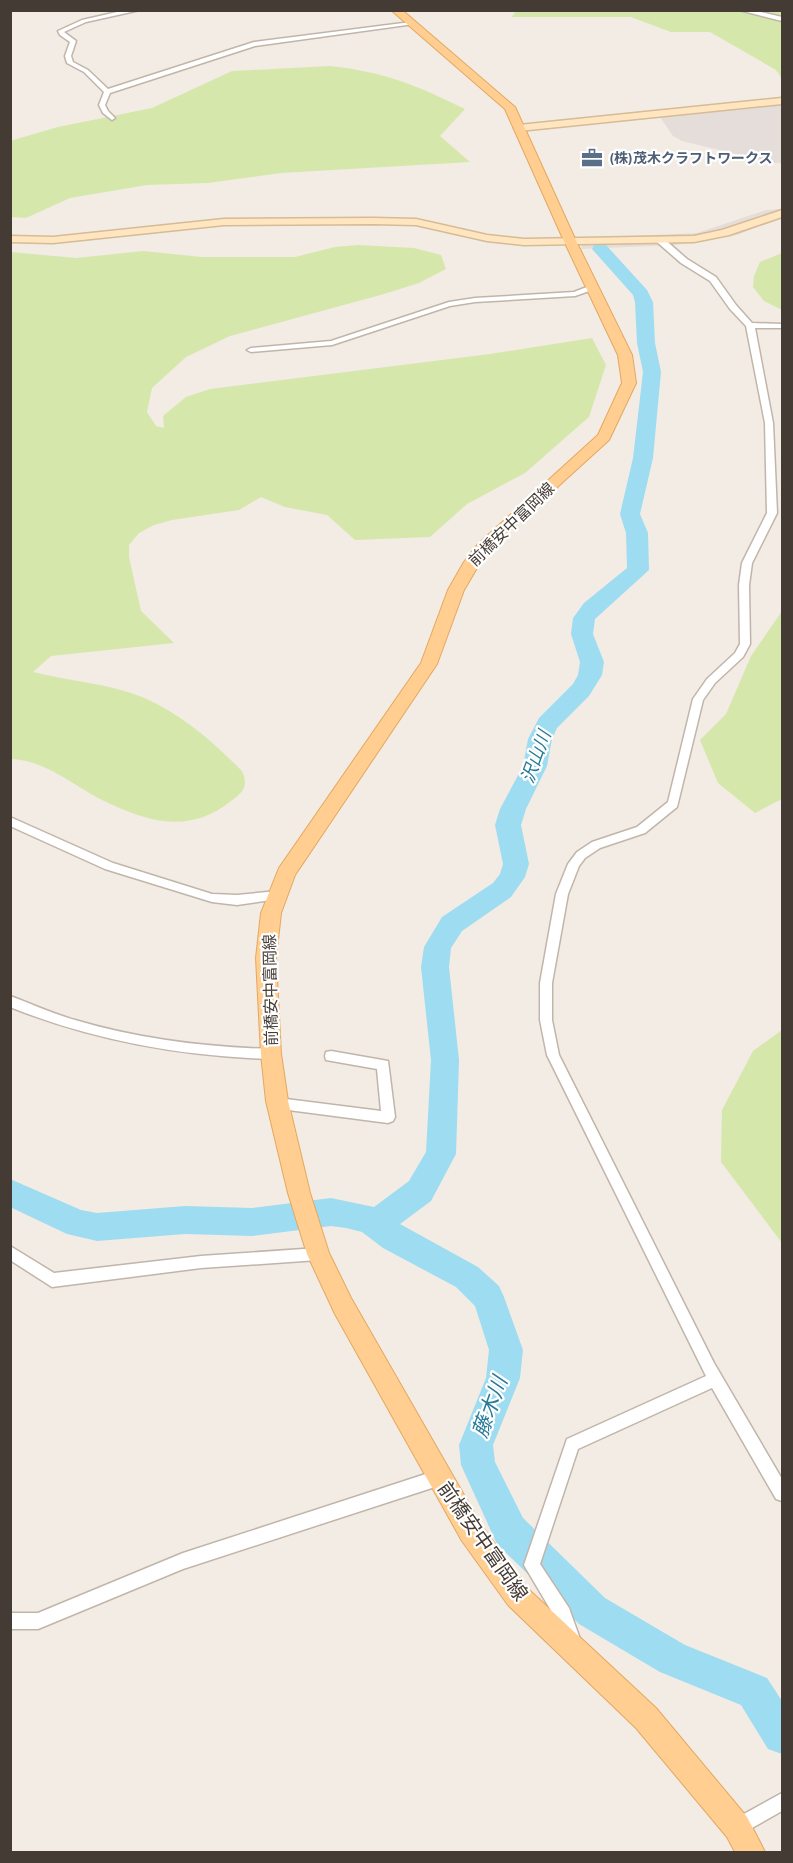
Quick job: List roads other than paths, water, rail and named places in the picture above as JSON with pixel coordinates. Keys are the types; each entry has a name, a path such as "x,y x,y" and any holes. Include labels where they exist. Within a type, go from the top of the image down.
{"main road":[{"name":"前橋安中富岡線","path":"396,10 505,101 514,114 570,241 625,355 629,383 604,437 482,548 466,566 454,590 440,640 429,664 286,873 271,913 266,958 272,1054 278,1104 299,1193 317,1250 343,1306 438,1478 471,1532 516,1596 646,1718 737,1827 751,1852"}],"street":[{"path":"107,92 86,71 70,63 68,56 73,41 61,31 84,21 137,10"},
{"path":"742,10 783,19"},
{"path":"107,92 254,44 411,24"},
{"path":"107,92 102,105 105,112 112,118"},
{"path":"519,128 783,101"},
{"path":"10,239 53,240 224,222 373,221 437,225 504,241 694,239 725,233 783,213"},
{"path":"660,240 684,261 713,279 733,308 750,325 769,423 772,513 747,563 744,585 745,644 740,655 711,681 698,699 673,804 641,830 596,846 581,855 574,864 562,894 546,983 546,1020 553,1055 716,1379 783,1493"},
{"path":"251,350 332,343 449,304 475,300 575,294 592,287"},
{"path":"750,325 783,326"},
{"path":"769,423 783,422"},
{"path":"10,821 109,867 212,898 237,900 278,895"},
{"path":"10,1001 112,1036 174,1049 222,1054 272,1054"},
{"path":"278,1104 388,1117 383,1065 331,1056"},
{"path":"10,1252 52,1280 317,1250"},
{"path":"576,1651 563,1614 531,1565 572,1444 716,1379"},
{"path":"10,1621 38,1621 183,1562 438,1478"},
{"path":"737,1827 783,1802"}],"waterway":[{"name":"沢山川","path":"376,1224 420,1191 441,1154 445,1060 435,967 438,947 452,924 502,890 512,877 516,864 508,825 513,809 535,766 540,739 547,724 581,690 590,675 592,662 582,634 584,618 592,608 638,570 637,533 630,514 643,458 652,372 646,343 644,302 641,294 600,249"},
{"name":"藤木川","path":"10,1192 78,1224 97,1227 185,1220 252,1222 331,1212 370,1220 376,1224"},
{"name":"藤木川","path":"376,1224 394,1238 467,1277 488,1297 506,1350 503,1378 476,1445 478,1465 510,1531 592,1611 673,1659 754,1691 782,1735"}],"place":[{"name":"(株)茂木クラフトワークス","path":"592,158"}]}
